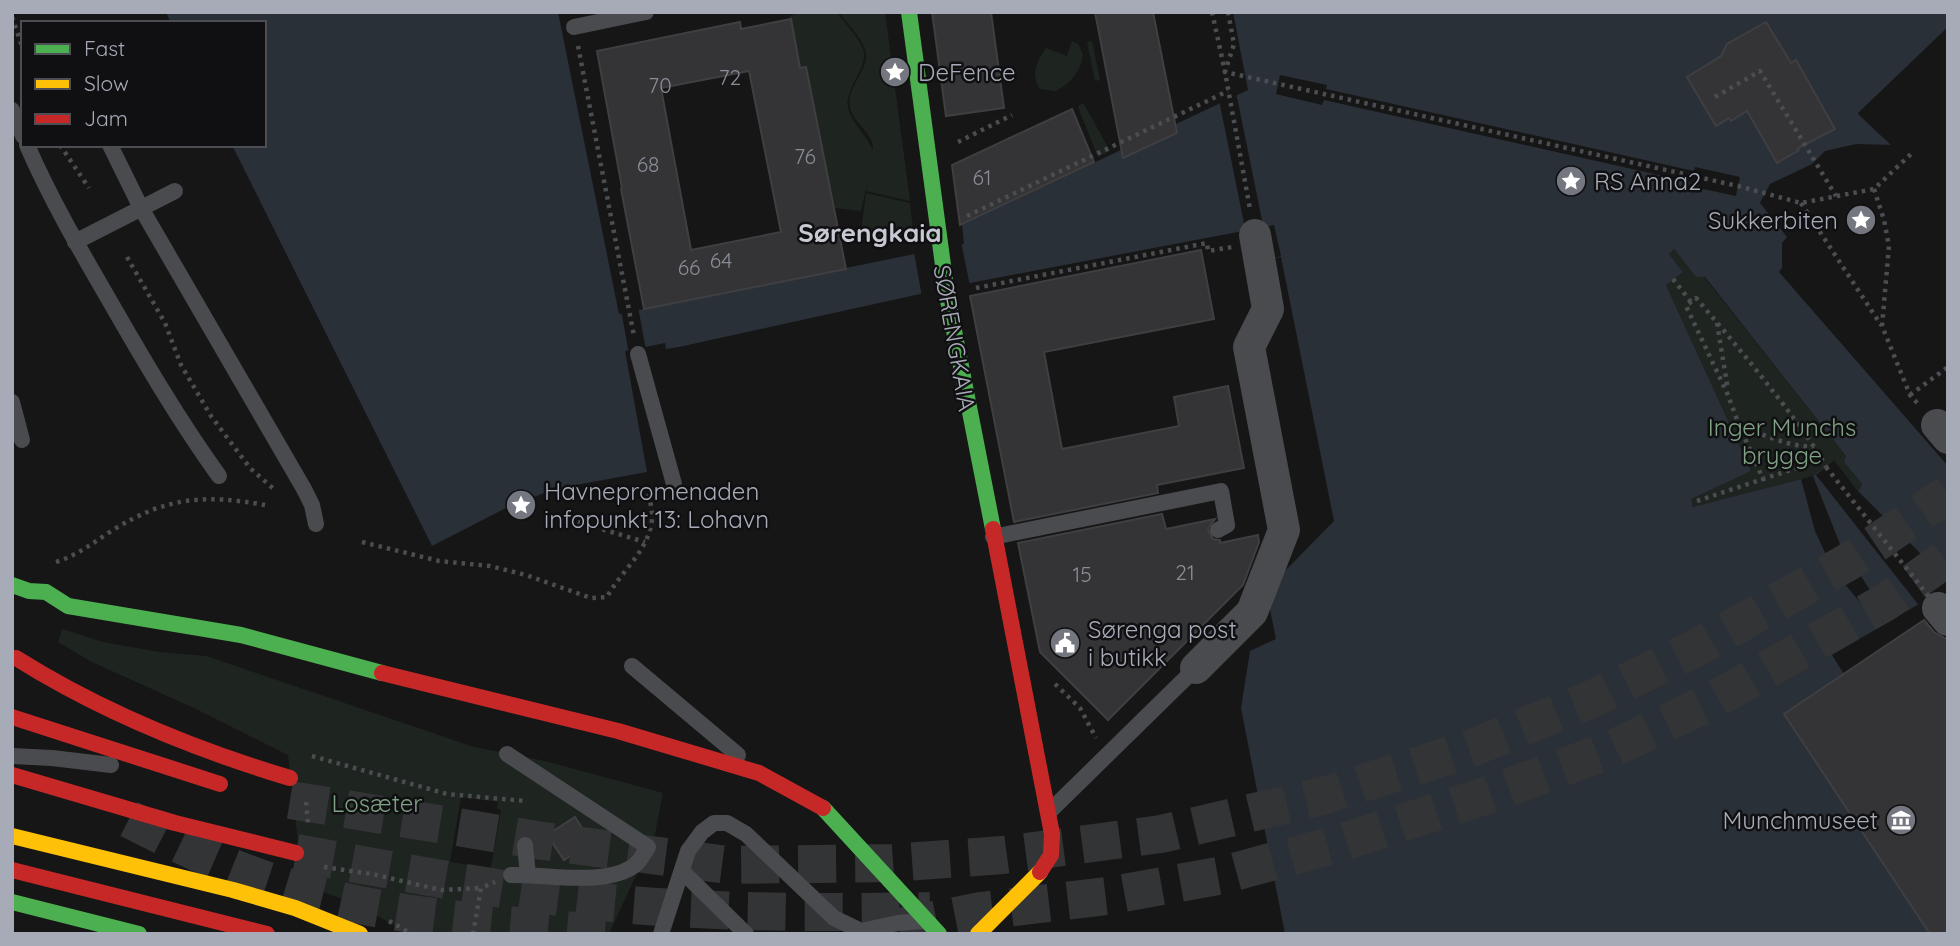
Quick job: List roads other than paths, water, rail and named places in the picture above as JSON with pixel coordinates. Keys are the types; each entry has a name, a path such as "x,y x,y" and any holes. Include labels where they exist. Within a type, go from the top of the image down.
{"main road":[{"name":"SØRENGKAIA","path":"909,12 947,295 1048,813 1052,847 1048,862 1033,880 978,934"},
{"path":"12,585 29,591 46,592 68,606 241,635 333,661 618,732 759,773 828,811 936,931"},
{"path":"16,657 49,680 124,719 224,758 289,778"},
{"path":"12,717 235,789"},
{"path":"12,775 175,824 296,853"},
{"path":"12,836 233,890 295,908 360,934"},
{"path":"16,871 267,934"},
{"path":"13,903 139,934"}],"street":[{"path":"1196,668 1252,612 1284,530 1249,347 1268,309 1256,239"}],"lane":[{"path":"574,27 646,12"},
{"path":"12,110 21,131"},
{"path":"28,147 75,242 164,395 219,476"},
{"path":"111,147 141,208 304,489 312,505 316,524"},
{"path":"75,242 175,191"},
{"path":"638,354 674,484"},
{"path":"12,402 22,440"},
{"path":"993,537 1221,491 1227,525 1218,530"},
{"path":"632,666 759,773"},
{"path":"1048,813 1196,668"},
{"path":"507,754 648,847 635,866 615,874 548,877 511,875"},
{"path":"12,756 176,770"},
{"path":"663,933 688,851 702,832 714,823 727,823 746,834 834,918 861,931 920,920 936,931"},
{"path":"525,845 528,875"},
{"path":"682,872 746,934"}],"tunnel":[{"path":"290,800 543,841 728,865 892,863 1003,855 1161,834 1323,796 1469,749 1592,699 1700,646 1848,562 1948,494"},
{"path":"899,927 981,911 1107,896 1223,875 1337,844 1485,796 1610,750 1714,700 1884,603 1948,557"},
{"path":"129,819 223,864 281,885 362,906 487,923 613,934"},
{"path":"296,853 422,876 632,905 781,912 930,911"}],"place":[{"name":"DeFence","path":"895,72"},
{"name":"RS Anna2","path":"1571,181"},
{"name":"Sukkerbiten","path":"1861,220"},
{"name":"Havnepromenaden infopunkt 13: Lohavn","path":"521,505"},
{"name":"Sørenga post i butikk","path":"1065,643"},
{"name":"Munchmuseet","path":"1901,820"}],"district":[{"name":"Sørengkaia","path":"870,232"}],"park label":[{"name":"Inger Munchs brygge","path":"1782,441"},
{"name":"Losæter","path":"377,803"}]}
